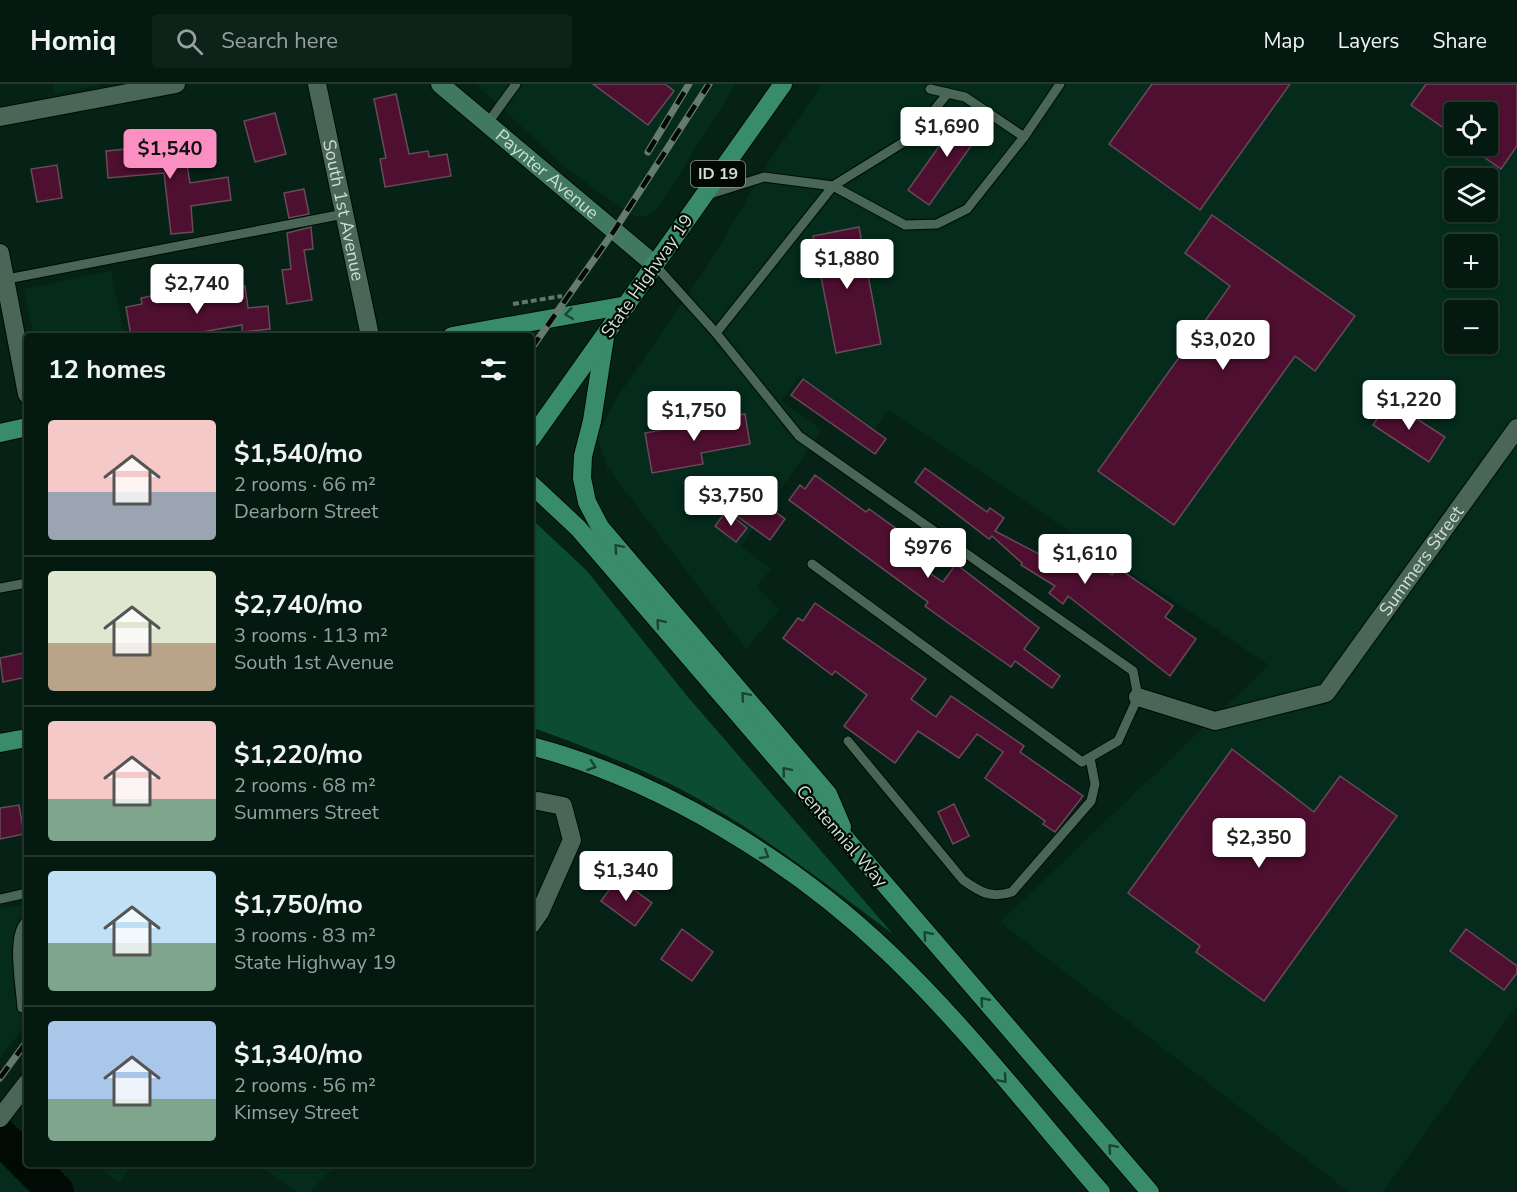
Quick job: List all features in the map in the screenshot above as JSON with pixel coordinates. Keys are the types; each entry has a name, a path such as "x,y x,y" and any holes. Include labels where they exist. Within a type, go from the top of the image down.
{"main road":[{"name":"State Highway 19","path":"534,435 783,84"},
{"path":"469,333 627,305"},
{"path":"605,337 592,421 583,456 582,478 587,502 600,527 828,794 850,846"},
{"path":"0,433 24,429"},
{"name":"Centennial Way","path":"534,487 578,528 1150,1192"},
{"path":"0,743 24,739"},
{"path":"534,747 608,771 686,808 774,861 845,916 889,953 937,1003 1101,1192"}],"street":[{"path":"0,117 176,84"},
{"name":"South 1st Avenue","path":"316,84 369,333"},
{"name":"Paynter Avenue","path":"440,84 654,264"},
{"path":"0,253 3,280 24,380"},
{"name":"Summers Street","path":"1138,697 1215,721 1326,693 1517,428"},
{"path":"534,921 572,840 563,806 538,801"},
{"path":"0,1118 24,1086"}],"lane":[{"path":"487,124 516,84"},
{"path":"702,196 764,177 833,186 905,225 937,224 967,208 1024,137 1060,84"},
{"path":"928,86 965,97 1024,137"},
{"path":"716,333 833,186 912,137 948,93"},
{"path":"3,280 344,214"},
{"path":"654,264 716,333 799,436 1133,671 1138,697 1118,741 1082,762 812,564"},
{"path":"0,588 24,584"},
{"path":"848,741 963,880 983,894 1000,896 1012,892 1091,801 1095,784 1090,758"},
{"path":"0,899 24,894"},
{"path":"22,1008 17,942 24,923"}],"shaded area":[{"path":"53,84 98,84 98,85 55,94"},
{"path":"476,84 736,84 657,210 647,216 635,217 569,171"},
{"path":"822,84 1517,84 1517,1005 1383,1192 1349,1192 1000,922 1269,665 889,411 875,429 799,376 782,401 822,430 741,546 771,569 757,587 779,610 746,649 607,467 597,436 618,396 706,268 770,160"},
{"path":"111,271 123,333 33,333 24,289"},
{"path":"534,523 587,571 687,696 893,934 792,859 740,824 686,792 590,749 534,728"},
{"path":"24,905 24,1026 0,1059 0,909"},
{"path":"0,1162 29,1192 0,1192"},
{"path":"97,1167 130,1167 119,1183"},
{"path":"262,1167 340,1167 325,1175 310,1192 296,1192"}],"building":[{"path":"593,84 665,84 674,91 648,125"},
{"path":"1152,84 1290,84 1200,210 1109,144"},
{"path":"1426,84 1517,84 1517,146 1501,169 1482,156 1498,156 1498,102 1444,102 1444,128 1411,105"},
{"path":"396,94 409,154 428,151 429,157 447,154 451,176 385,187 380,159 386,158 374,99"},
{"path":"965,110 986,125 929,205 908,190"},
{"path":"275,113 286,154 255,162 244,121"},
{"path":"183,140 190,183 228,177 231,200 191,206 193,232 171,234 164,173 108,178 106,151 160,146 159,144"},
{"path":"57,165 62,198 37,202 31,169"},
{"path":"304,189 309,214 289,218 284,193"},
{"path":"1212,215 1355,316 1315,371 1295,356 1174,525 1098,471 1230,286 1185,253"},
{"path":"311,227 313,249 304,250 312,300 287,304 282,270 291,269 287,233"},
{"path":"859,227 881,344 836,353 813,236"},
{"path":"245,286 248,308 268,306 270,329 242,332 242,325 196,333 130,333 126,307 142,304 141,298 156,295 157,303"},
{"path":"803,379 886,439 875,454 791,395"},
{"path":"1389,401 1445,437 1429,462 1373,425"},
{"path":"745,414 750,444 701,453 703,464 652,473 645,433"},
{"path":"925,468 987,512 990,508 1004,518 995,531 1056,563 1070,544 1112,575 1118,568 1173,606 1165,617 1196,639 1170,676 1068,596 1063,604 1049,593 1055,586 1021,565 1022,563 992,536 989,539 915,482"},
{"path":"815,475 866,512 869,509 905,535 896,548 925,570 943,582 956,564 1039,628 1024,649 1060,676 1052,688 1015,661 1011,667 954,627 925,606 928,602 789,500 800,485 805,489"},
{"path":"753,495 785,519 770,540 737,516"},
{"path":"726,511 747,528 736,542 715,526"},
{"path":"815,603 926,679 911,699 936,717 951,696 1024,746 1020,752 1083,796 1055,832 1043,824 1045,821 985,778 1003,752 977,734 959,758 918,731 895,763 844,726 867,695 835,671 832,675 783,638 798,618 803,621"},
{"path":"24,653 24,678 3,682 0,658"},
{"path":"1232,749 1314,812 1340,776 1397,816 1264,1001 1196,952 1200,946 1128,893"},
{"path":"954,804 969,836 953,844 938,812"},
{"path":"19,805 24,834 0,839 0,808"},
{"path":"618,878 652,903 635,926 601,901"},
{"path":"682,929 713,952 692,981 661,959"},
{"path":"1466,929 1517,966 1517,973 1504,990 1450,951"}],"waterway":[{"path":"0,1136 24,1160"},
{"path":"31,1167 56,1192"}],"railway":[{"path":"648,152 689,84"},
{"path":"534,345 614,231 709,84"},
{"path":"0,1078 24,1045"}]}
